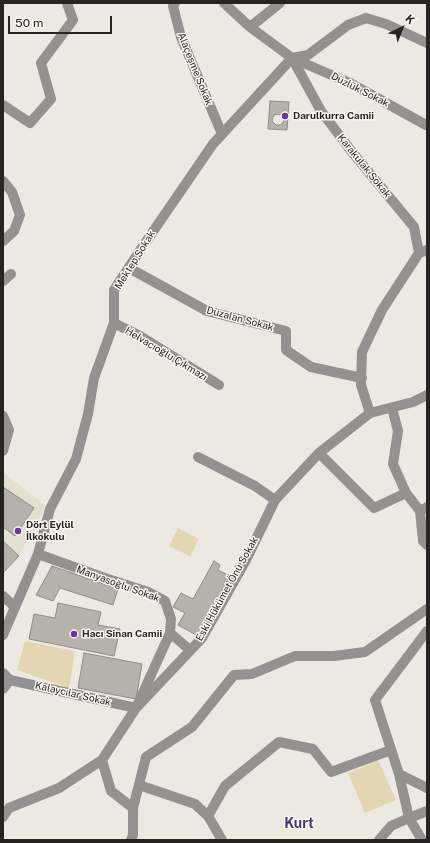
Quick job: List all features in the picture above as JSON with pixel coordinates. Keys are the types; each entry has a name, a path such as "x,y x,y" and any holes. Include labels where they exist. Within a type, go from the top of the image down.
{"street":[{"path":"3,105 30,123 50,99 41,63 73,20 67,3"},
{"name":"Alaçeşme Sokak","path":"174,3 173,6 181,37 222,134"},
{"path":"224,3 250,27 292,58 308,55 348,25 366,18 386,24 427,43"},
{"path":"250,27 280,3"},
{"name":"Mektep Sokak","path":"3,634 38,554 50,509 76,459 88,414 94,378 114,323 114,290 212,144 292,58"},
{"name":"Düzlük Sokak","path":"292,58 350,83 427,125"},
{"name":"Karakulak Sokak","path":"292,58 321,111 352,152 414,227 423,251"},
{"path":"3,182 12,192 20,215 14,231 3,241"},
{"path":"423,251 382,310 362,352 361,385 370,412 413,402 427,395"},
{"name":"Düzalan Sokak","path":"129,268 207,311 286,332 286,350 311,367 362,378"},
{"name":"Helvacıoğlu Çıkmazı","path":"114,323 140,336 219,385"},
{"path":"392,408 398,431 393,464 406,493 423,509 424,541 427,545"},
{"name":"Eski Hükümet Önü Sokak","path":"102,760 136,708 202,638 246,560 275,500 319,453 370,412"},
{"path":"3,416 9,430 3,451"},
{"path":"319,453 374,508 406,493"},
{"path":"198,457 255,486 275,500"},
{"name":"Manyasoğlu Sokak","path":"38,554 148,592 165,601 171,619 170,633"},
{"path":"3,596 15,607"},
{"path":"131,840 133,835 133,808 146,757 192,727 234,675 252,674 295,656 334,656 365,652 427,609"},
{"path":"422,840 409,818 399,774 375,700 427,631"},
{"path":"136,708 170,633 190,650"},
{"path":"3,689 6,677"},
{"name":"Kalaycılar Sokak","path":"6,677 136,708"},
{"path":"208,816 226,786 279,742 313,749 331,772 391,750"},
{"path":"3,817 9,808 59,788 102,760 111,791 133,808"},
{"path":"399,774 427,788"},
{"path":"139,785 195,804 208,816 222,840"},
{"path":"379,840 392,826 427,811"}],"shaded area":[{"name":"Dört Eylül İlkokulu","path":"3,472 46,506 19,556 3,573"},
{"path":"178,528 199,539 190,556 169,546"},
{"path":"25,641 75,651 69,688 17,670"},
{"path":"378,760 396,800 365,813 348,773"}],"building":[{"name":"Darulkurra Camii","path":"270,101 289,102 287,130 268,129","holes":["276,114 281,115 284,118 283,123 276,125 272,121 273,117"]},
{"path":"3,487 34,508 15,536 3,527"},
{"path":"3,541 19,556 3,573"},
{"path":"214,561 220,565 218,570 230,576 198,636 178,625 185,613 173,607 181,593 193,599"},
{"name":"Hacı Sinan Camii","path":"52,566 118,589 113,605 60,588 53,601 36,595"},
{"name":"Hacı Sinan Camii","path":"58,603 101,612 98,625 120,629 114,656 29,639 34,614 55,618"},
{"name":"Hacı Sinan Camii","path":"84,653 142,664 136,699 78,688"}],"place":[{"name":"Darulkurra Camii","path":"285,116"},
{"name":"Dört Eylül İlkokulu","path":"18,531"},
{"name":"Hacı Sinan Camii","path":"74,634"}],"district":[{"name":"Kurt","path":"299,824"}]}
